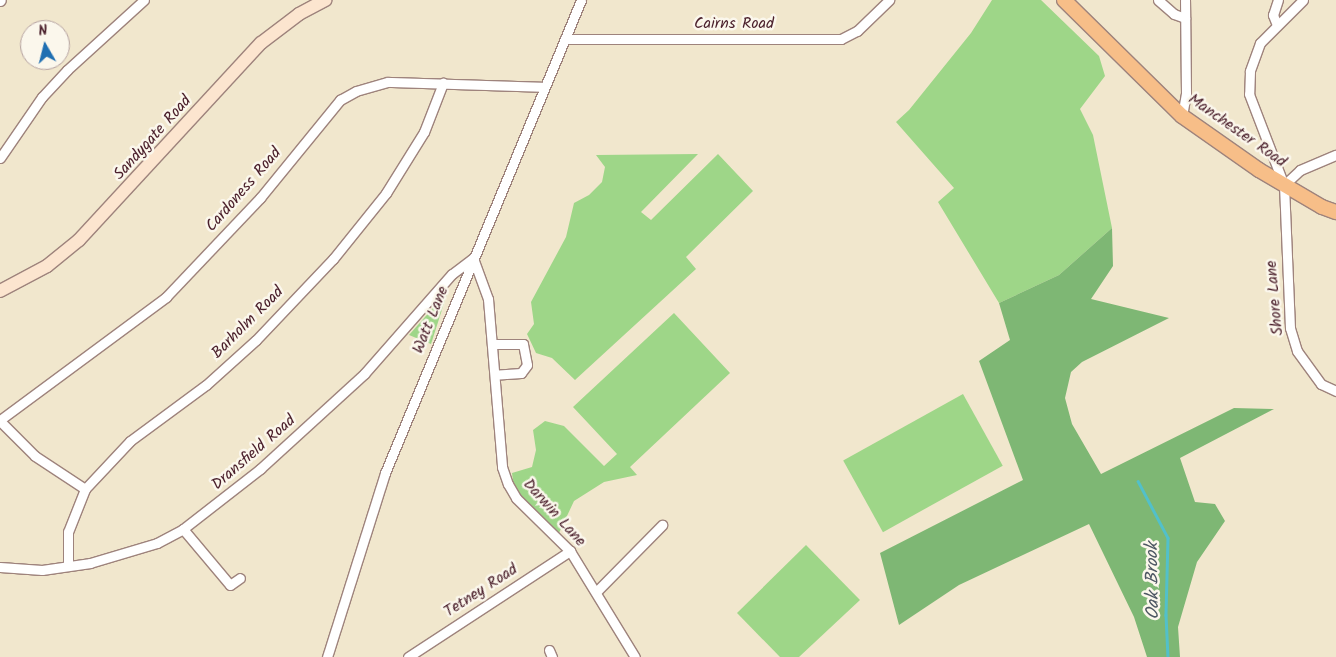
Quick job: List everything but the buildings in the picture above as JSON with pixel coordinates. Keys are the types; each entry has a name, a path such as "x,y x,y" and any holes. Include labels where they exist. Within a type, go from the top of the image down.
{"main road":[{"name":"Manchester Road","path":"1064,0 1182,116 1284,185 1336,212"}],"street":[{"path":"0,158 42,97 67,70 144,0"},
{"name":"Sandygate Road","path":"0,291 47,266 79,240 261,43 298,14 325,0"},
{"name":"Watt Lane","path":"326,657 385,473 581,0"},
{"name":"Cairns Road","path":"565,39 841,39 857,31 889,0"},
{"path":"1158,0 1174,14 1185,18"},
{"path":"1182,116 1186,93 1185,0"},
{"path":"1277,25 1273,15 1278,0"},
{"name":"Shore Lane","path":"1303,0 1260,43 1248,81 1253,109 1284,185 1290,328 1297,351 1321,384 1336,391"},
{"name":"Cardoness Road","path":"0,421 48,381 92,354 166,297 260,198 340,100 356,91 388,82 544,87"},
{"name":"Barholm Road","path":"68,566 68,532 85,489 130,441 206,385 256,340 333,259 386,193 424,132 443,83"},
{"path":"1284,185 1300,170 1336,156"},
{"name":"Darwin Lane","path":"473,258 488,299 502,467 508,484 522,505 570,551 597,591 636,657"},
{"name":"Dransfield Road","path":"0,567 42,570 68,566 158,544 183,529 260,469 357,380 457,270 473,258"},
{"path":"493,344 523,344 527,365 521,373 495,375"},
{"path":"0,421 35,456 85,489"},
{"path":"597,591 662,525"},
{"path":"183,529 230,585 240,578"},
{"name":"Tetney Road","path":"408,657 570,551"}],"green space":[{"path":"992,0 1041,0 1099,56 1105,76 1080,109 1093,135 1112,228 1059,275 999,303 938,202 954,188 896,122 909,110 971,33"},
{"path":"698,154 641,212 651,220 718,154 753,191 686,257 696,269 575,380 552,358 536,353 527,334 534,324 531,302 566,237 574,203 589,195 602,182 605,167 596,155"},
{"path":"1112,228 1113,266 1091,299 1169,318 1082,362 1071,372 1065,398 1072,424 1101,474 1234,408 1274,409 1180,458 1195,502 1215,504 1225,521 1197,562 1178,627 1180,657 1147,657 1134,617 1089,524 959,585 899,625 880,553 1023,480 979,361 1010,340 999,303 1059,275"},
{"path":"448,291 431,344 409,335"},
{"path":"674,313 730,373 630,467 637,475 604,482 574,501 559,533 514,490 512,473 532,467 536,450 533,430 545,421 564,426 604,466 617,454 573,407"},
{"path":"963,394 1003,466 883,532 843,460"},
{"path":"806,545 860,600 799,657 780,657 737,613"}],"waterway":[{"name":"Oak Brook","path":"1138,481 1168,538 1166,615 1168,657"}]}
